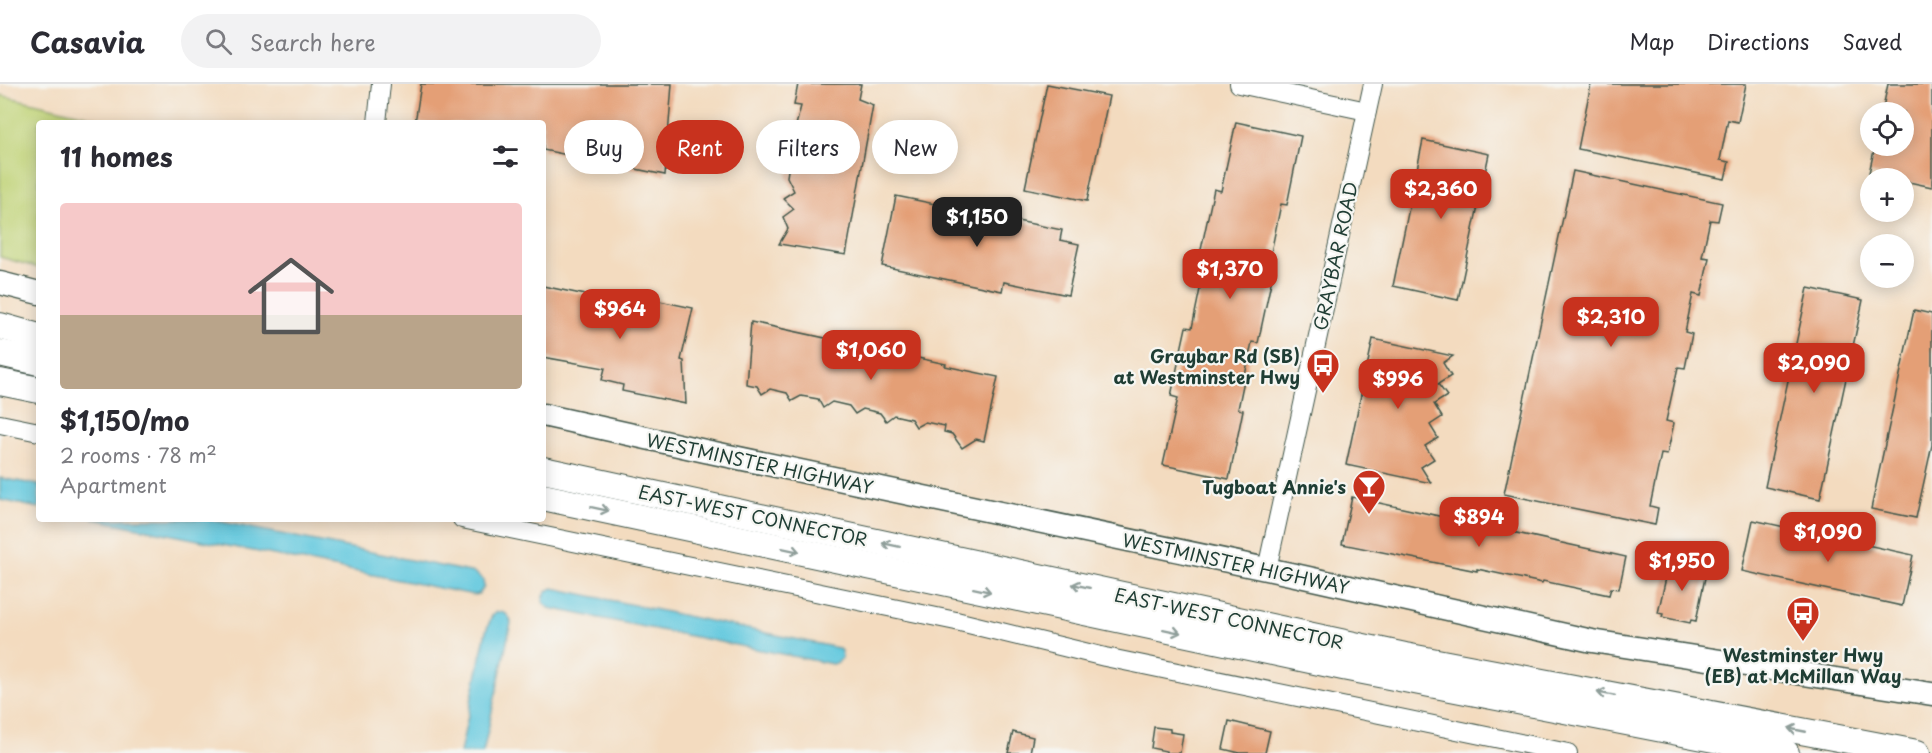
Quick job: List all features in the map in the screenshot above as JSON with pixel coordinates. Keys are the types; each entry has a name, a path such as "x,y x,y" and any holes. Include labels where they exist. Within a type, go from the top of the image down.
{"highway":[{"path":"0,326 36,336"},
{"path":"0,353 36,361"},
{"path":"0,382 36,389"},
{"name":"EAST-WEST CONNECTOR","path":"546,471 1405,656 1917,753"},
{"name":"EAST-WEST CONNECTOR","path":"546,498 1343,667 1786,753"}],"main road":[{"path":"0,283 36,292"},
{"name":"WESTMINSTER HIGHWAY","path":"546,416 1267,569 1592,641 1932,694"}],"street":[{"path":"376,120 381,84"},
{"path":"1239,84 1367,111"},
{"name":"GRAYBAR ROAD","path":"1267,569 1372,84"},
{"path":"0,424 36,431"},
{"path":"477,522 956,621 1105,657 1568,753"}],"green space":[{"path":"0,95 105,120 36,120 36,267 0,257"}],"water":[{"path":"0,478 36,484 36,507 0,500"},
{"path":"108,522 222,522 475,573 483,580 484,587 479,594 474,595"},
{"path":"553,588 838,648 842,658 832,664 549,608 543,602 544,597"},
{"path":"496,612 506,614 511,623 483,753 460,753 486,631"}],"building":[{"path":"421,84 672,84 669,120 656,120 656,173 644,171 644,120 564,120 564,154 546,151 546,120 415,120"},
{"path":"798,84 861,84 858,99 873,105 846,255 779,244 788,229 783,217 794,209 783,198 794,191 787,174 860,174 860,120 797,120 801,106 794,105"},
{"path":"1047,84 1109,96 1087,201 1025,188"},
{"path":"1591,84 1746,84 1738,122 1728,120 1720,160 1729,162 1725,179 1578,149"},
{"path":"1888,84 1932,84 1932,187 1914,183 1914,168 1870,168 1873,156 1914,156 1914,102 1884,102"},
{"path":"1236,122 1301,136 1287,205 1281,204 1267,272 1273,273 1258,343 1252,342 1238,409 1243,410 1229,479 1163,465 1178,398 1171,396 1186,327 1192,328 1206,260 1199,259 1214,189 1221,191"},
{"path":"1423,140 1489,154 1458,300 1393,286"},
{"path":"1573,171 1722,203 1718,221 1710,220 1702,257 1709,258 1701,296 1693,294 1685,332 1692,334 1685,368 1678,367 1666,421 1674,423 1667,455 1661,454 1650,506 1658,508 1655,525 1504,494"},
{"path":"896,196 1062,230 1060,240 1079,244 1068,295 1004,282 1002,291 882,266"},
{"path":"546,287 619,302 621,293 693,308 681,360 684,361 686,404 622,391 623,385 602,380 605,368 546,358"},
{"path":"1808,288 1863,300 1820,499 1765,487"},
{"path":"1914,310 1932,314 1932,445 1916,518 1871,509"},
{"path":"751,322 998,377 984,441 976,439 962,448 952,434 944,432 945,426 925,422 916,427 911,419 894,415 886,421 880,413 863,409 855,414 849,406 832,402 823,408 818,399 801,396 792,401 787,393 770,389 762,394 757,386 746,384"},
{"path":"1373,339 1453,356 1443,363 1451,376 1438,384 1447,396 1434,404 1442,417 1430,425 1438,438 1425,446 1434,459 1421,467 1431,483 1346,465"},
{"path":"1352,497 1626,557 1619,589 1611,588 1609,595 1342,544"},
{"path":"1753,520 1913,555 1902,606 1742,571"},
{"path":"1670,560 1707,568 1696,621 1691,620 1690,623 1662,617 1663,614 1658,613"},
{"path":"1229,721 1270,731 1265,753 1240,753 1223,749"},
{"path":"1154,727 1170,729 1170,732 1183,734 1180,753 1166,753 1166,751 1151,748"},
{"path":"1013,732 1033,737 1030,753 1008,753"}],"place":[{"name":"Graybar Rd (SB) at Westminster Hwy","path":"1323,394"},
{"name":"Tugboat Annie's","path":"1369,515"},
{"name":"Westminster Hwy (EB) at McMillan Way","path":"1803,642"}]}
